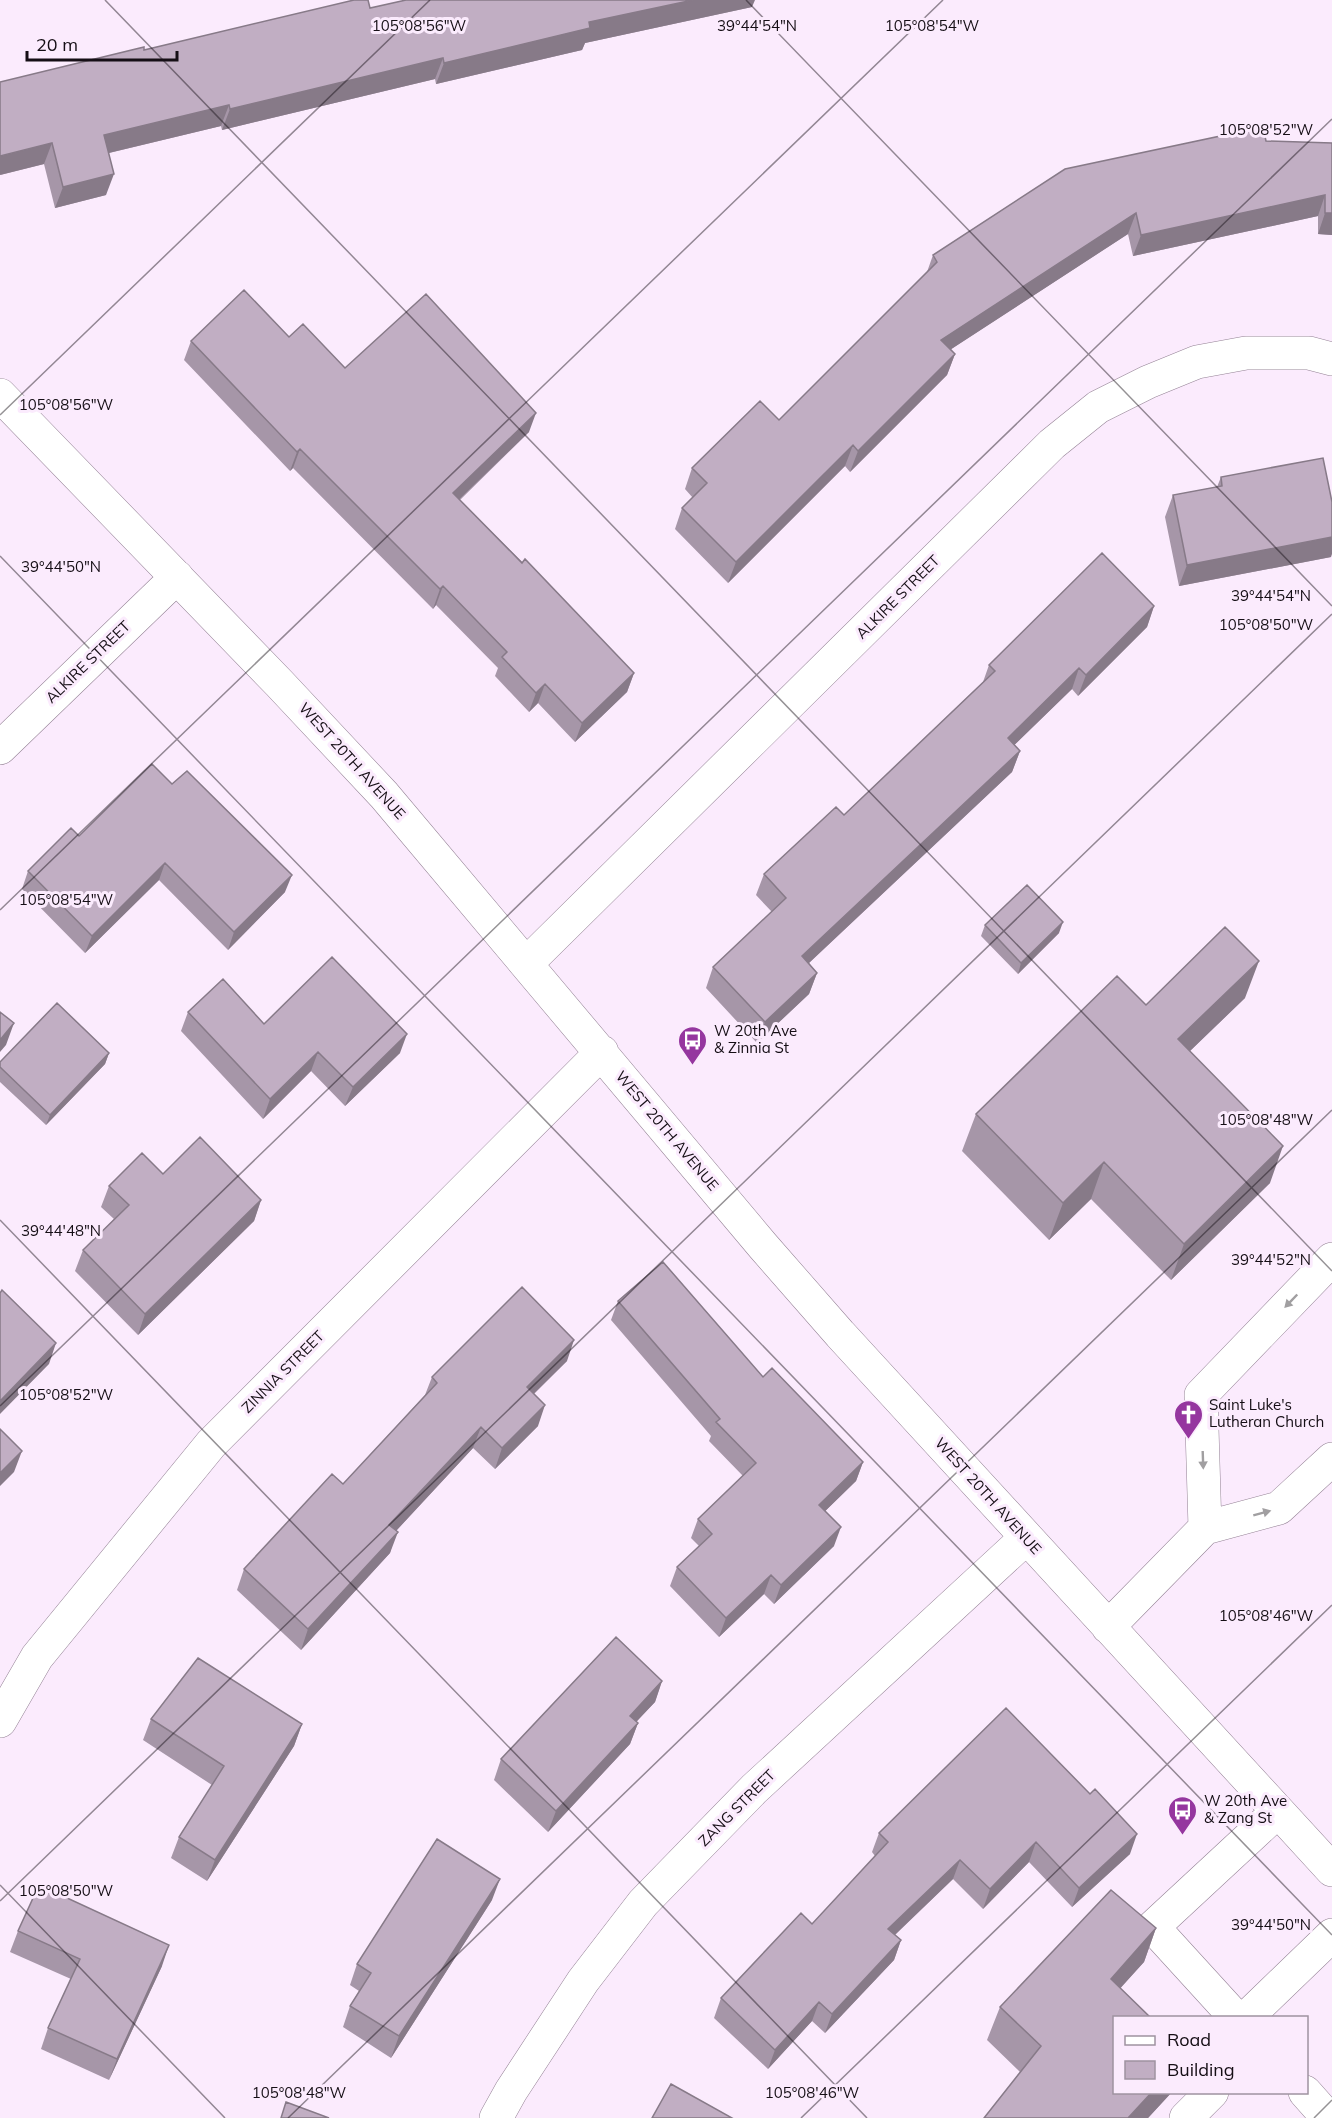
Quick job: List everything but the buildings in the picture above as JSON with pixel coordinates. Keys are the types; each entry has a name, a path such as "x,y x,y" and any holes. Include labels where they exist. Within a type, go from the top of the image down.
{"street":[{"name":"ALKIRE STREET","path":"527,963 1053,444 1098,407 1148,382 1197,362 1246,353 1309,353 1332,359"},
{"name":"WEST 20TH AVENUE","path":"0,395 384,795 786,1272 1026,1538 1332,1870"},
{"name":"ALKIRE STREET","path":"0,748 177,577"},
{"name":"ZINNIA STREET","path":"0,1721 37,1657 211,1444 602,1053"},
{"path":"1205,1528 1201,1395 1332,1259"},
{"path":"1108,1627 1205,1528 1279,1508 1332,1459"},
{"name":"ZANG STREET","path":"496,2118 583,1980 643,1903 754,1789 1026,1538"},
{"path":"1234,2016 1153,1927 1278,1811"},
{"path":"1248,2016 1332,1935"},
{"path":"1186,2118 1210,2094"},
{"path":"1307,2094 1328,2118"}],"place":[{"name":"W 20th Ave & Zinnia St","path":"693,1066"},
{"name":"Saint Luke's Lutheran Church","path":"1188,1440"},
{"name":"W 20th Ave & Zang St","path":"1183,1836"}]}
